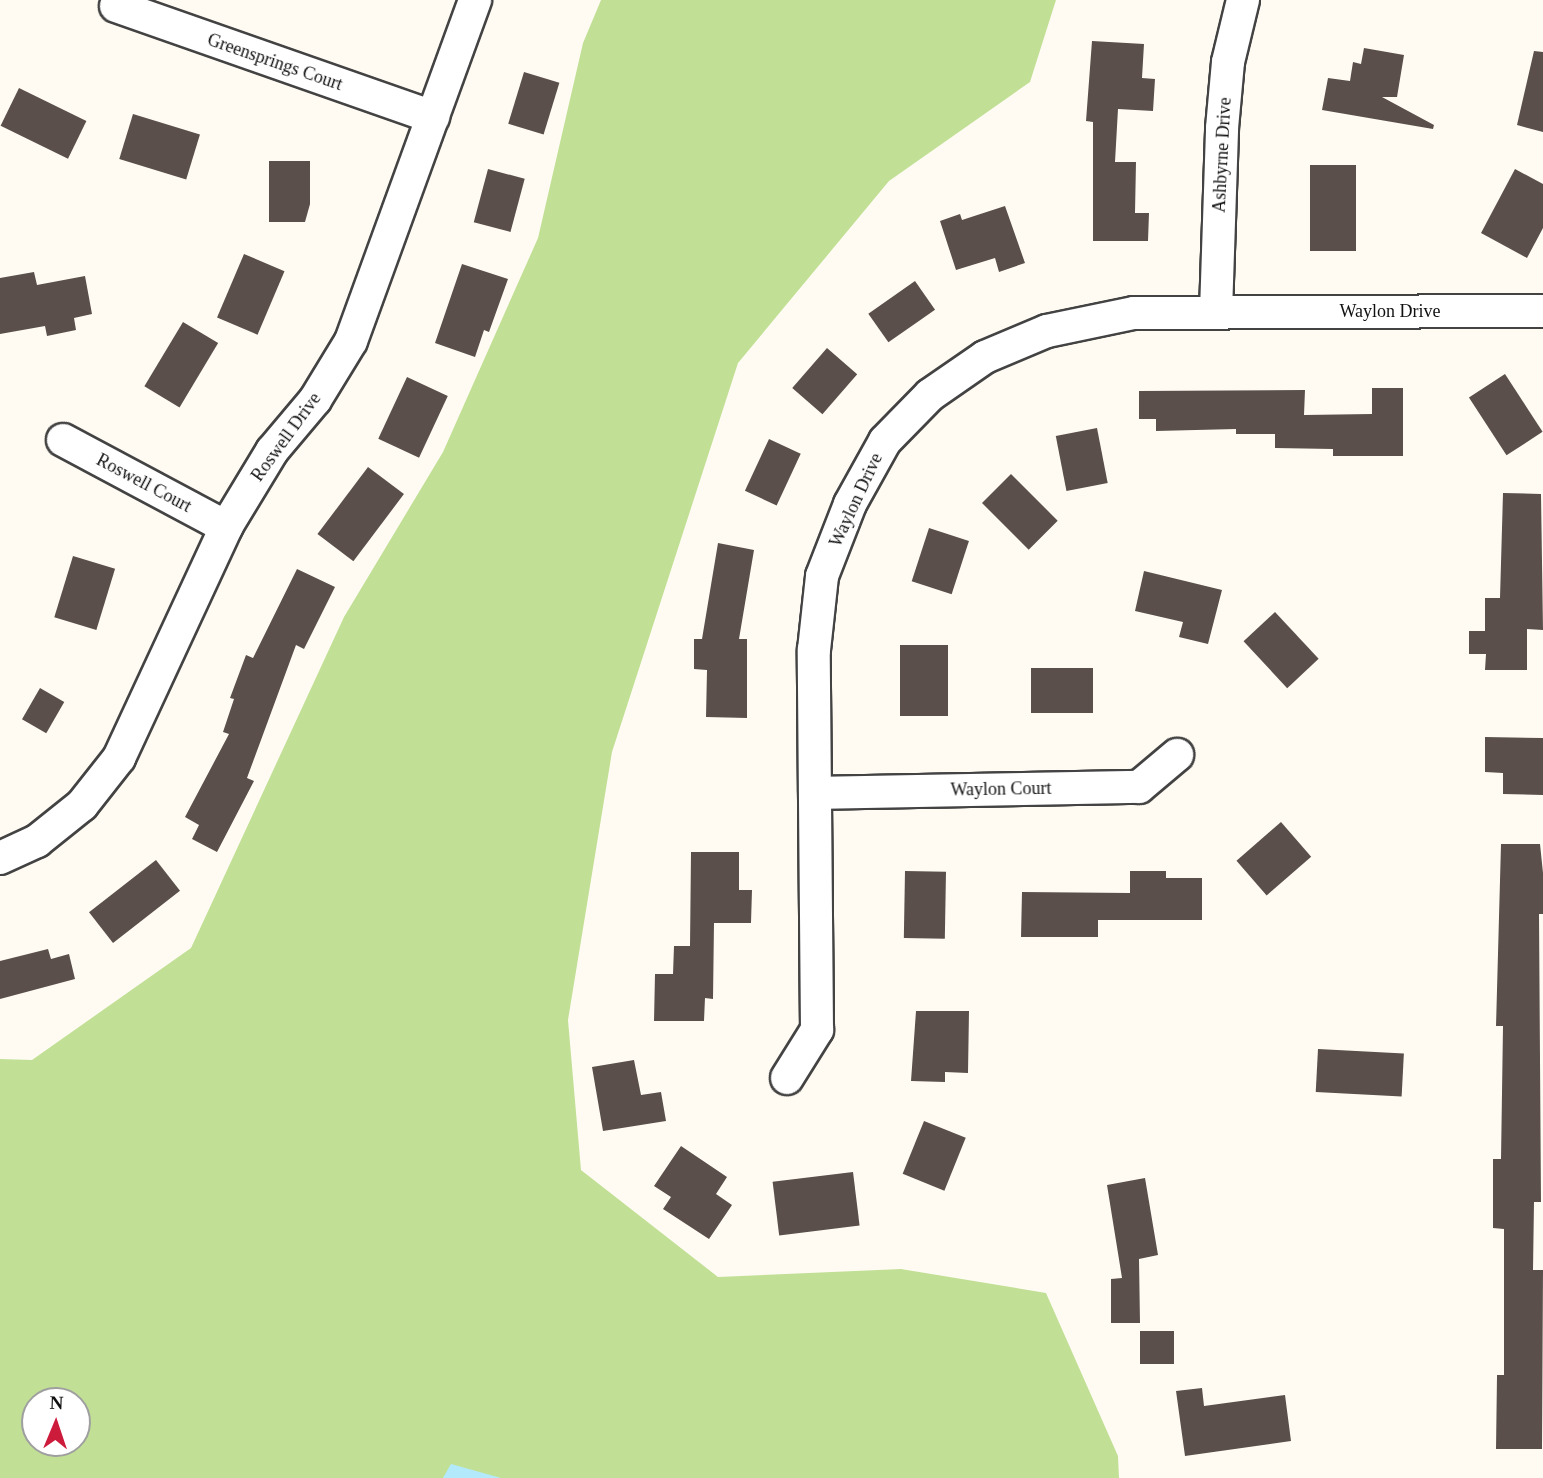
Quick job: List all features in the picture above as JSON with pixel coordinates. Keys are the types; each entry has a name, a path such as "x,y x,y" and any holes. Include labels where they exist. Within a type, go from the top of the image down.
{"street":[{"name":"Roswell Drive","path":"0,859 37,841 82,805 119,758 226,527 272,451 314,400 351,341 475,0"},
{"name":"Ashbyrne Drive","path":"1216,312 1222,128 1228,62 1243,0"},
{"name":"Greensprings Court","path":"117,6 433,117"},
{"name":"Waylon Drive","path":"787,1078 817,1030 814,650 822,576 850,505 885,441 930,395 985,357 1047,331 1134,313 1543,311"},
{"name":"Roswell Court","path":"63,440 226,527"},
{"name":"Waylon Court","path":"815,793 1139,786 1177,755"}],"green space":[{"path":"601,0 1056,0 1030,82 889,181 738,363 612,752 568,1020 581,1170 718,1277 901,1269 1046,1293 1118,1456 1119,1478 0,1478 0,1059 32,1060 191,948 344,617 443,452 538,238 583,43"}],"water":[{"path":"451,1464 501,1478 443,1478"}],"building":[{"path":"1092,41 1144,44 1142,78 1155,79 1153,111 1118,109 1115,162 1136,162 1135,213 1149,213 1148,241 1093,241 1093,122 1086,121"},
{"path":"1364,48 1404,55 1397,97 1382,97 1434,125 1433,129 1322,110 1328,78 1350,81 1353,62 1361,64"},
{"path":"1534,51 1543,52 1543,132 1517,125"},
{"path":"524,72 559,83 544,134 508,124"},
{"path":"19,88 86,121 68,159 1,126"},
{"path":"133,114 200,134 186,179 119,159"},
{"path":"269,161 310,161 310,204 305,222 269,222"},
{"path":"1310,165 1356,165 1356,251 1310,251"},
{"path":"488,169 525,179 510,232 474,222"},
{"path":"1515,169 1543,184 1543,228 1527,258 1481,233"},
{"path":"1005,206 1025,263 999,272 995,258 956,270 940,221 960,214 962,220"},
{"path":"244,254 285,271 258,335 217,318"},
{"path":"462,264 508,279 489,332 484,330 475,357 435,343"},
{"path":"34,272 37,285 85,276 92,314 74,318 76,330 47,336 45,326 0,334 0,278"},
{"path":"915,281 935,310 888,342 868,314"},
{"path":"183,322 218,343 180,407 144,386"},
{"path":"827,348 857,374 822,414 792,388"},
{"path":"1505,374 1543,432 1507,455 1469,397"},
{"path":"407,377 448,396 419,458 378,439"},
{"path":"1372,388 1403,388 1403,456 1333,456 1333,449 1275,448 1275,434 1236,434 1236,429 1156,431 1156,419 1139,419 1139,391 1305,390 1304,415 1372,414"},
{"path":"1097,428 1108,483 1066,491 1056,436"},
{"path":"769,439 801,454 777,505 745,491"},
{"path":"368,467 404,494 353,561 317,534"},
{"path":"1011,474 1058,521 1029,550 982,503"},
{"path":"1503,493 1541,494 1543,630 1527,629 1527,670 1485,670 1486,654 1469,654 1469,631 1485,631 1485,598 1500,598"},
{"path":"929,528 969,541 952,594 912,581"},
{"path":"718,543 754,550 739,639 747,639 747,718 706,717 707,670 694,669 694,639 702,639"},
{"path":"73,556 115,569 96,630 54,617"},
{"path":"297,569 335,587 304,649 296,645 247,778 254,781 217,852 192,839 199,825 185,817 229,734 223,732 234,699 230,698 246,655 253,658"},
{"path":"1144,571 1222,590 1208,644 1179,637 1183,622 1135,611"},
{"path":"1275,612 1319,659 1287,688 1244,641"},
{"path":"900,645 948,645 948,716 900,716"},
{"path":"1031,668 1093,668 1093,713 1031,713"},
{"path":"40,688 64,702 46,733 22,719"},
{"path":"1485,737 1543,738 1543,795 1503,794 1503,773 1485,772"},
{"path":"1281,822 1311,857 1267,895 1236,861"},
{"path":"1501,844 1540,844 1543,873 1543,914 1539,914 1541,1202 1534,1202 1533,1270 1543,1270 1542,1449 1496,1449 1497,1375 1504,1375 1504,1229 1493,1228 1493,1159 1501,1159 1503,1026 1496,1026"},
{"path":"691,852 739,852 739,890 752,890 751,923 714,923 713,999 705,998 704,1021 654,1021 655,974 673,974 674,946 690,946"},
{"path":"156,860 180,891 113,943 89,912"},
{"path":"905,871 946,872 945,939 904,938"},
{"path":"1130,871 1166,871 1166,878 1202,878 1202,920 1098,920 1098,937 1021,937 1022,892 1130,893"},
{"path":"48,949 51,959 69,954 75,979 0,999 0,961"},
{"path":"916,1011 969,1011 968,1073 945,1072 945,1082 911,1081"},
{"path":"1318,1049 1404,1054 1402,1096 1316,1092"},
{"path":"634,1060 641,1095 661,1092 666,1121 603,1131 592,1067"},
{"path":"924,1121 966,1138 944,1191 903,1174"},
{"path":"681,1146 727,1177 716,1194 732,1205 709,1239 663,1209 671,1197 654,1186"},
{"path":"853,1172 860,1226 779,1235 773,1182"},
{"path":"1145,1178 1158,1255 1139,1259 1140,1323 1111,1323 1111,1279 1122,1278 1107,1185"},
{"path":"1140,1331 1174,1331 1174,1364 1140,1364"},
{"path":"1202,1388 1204,1406 1285,1395 1291,1441 1185,1456 1176,1391"}]}
